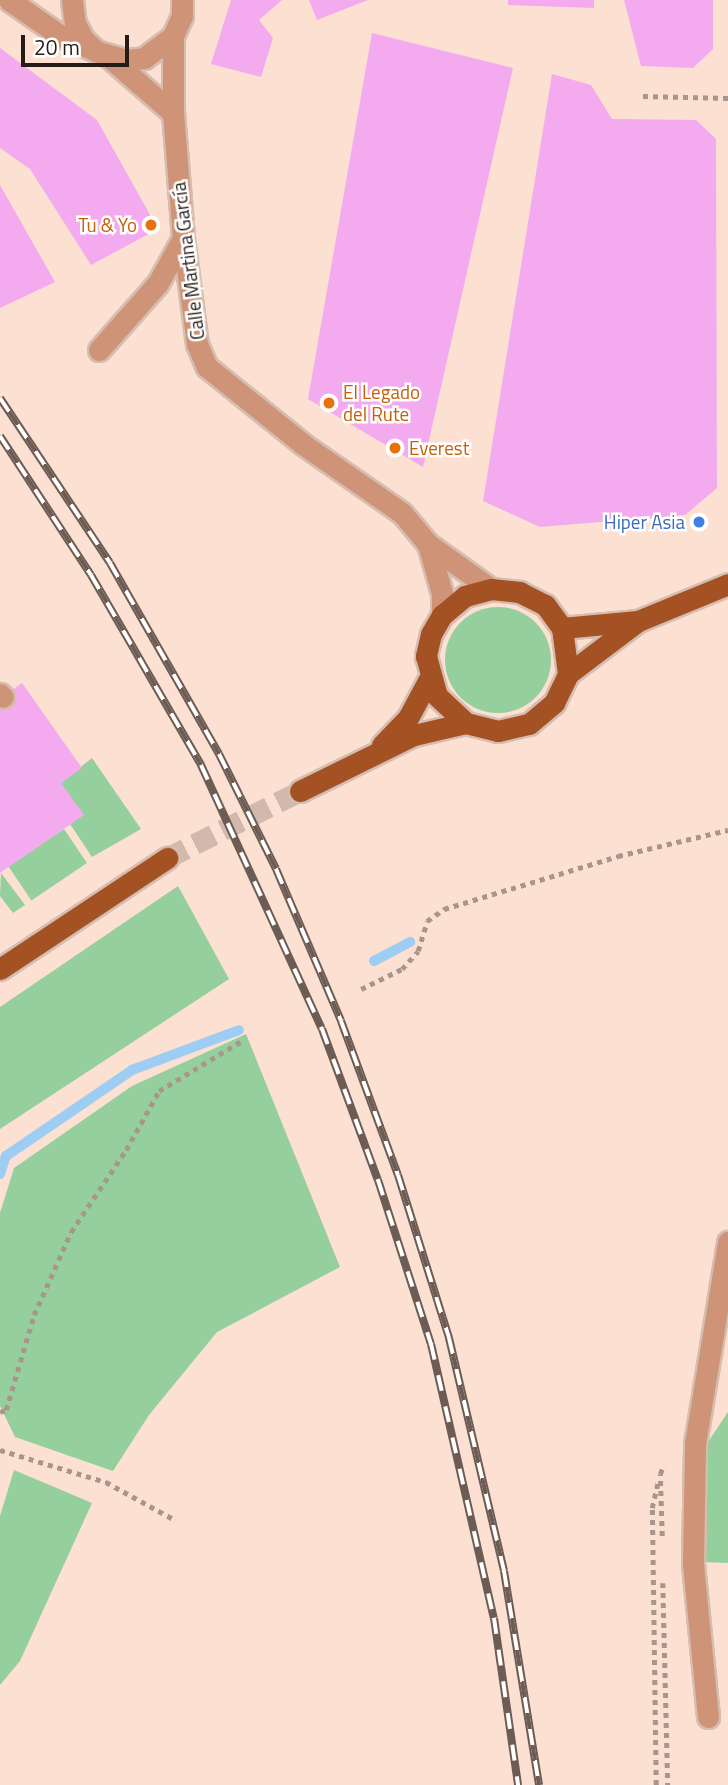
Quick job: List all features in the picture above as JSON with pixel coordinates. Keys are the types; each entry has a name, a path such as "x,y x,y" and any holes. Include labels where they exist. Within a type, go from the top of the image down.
{"main road":[{"path":"300,791 414,735 466,723 498,731 529,724 554,703 568,674 638,621 728,584"},
{"path":"466,723 437,696 429,679 429,645 442,615 465,596 491,589 520,592 545,605 562,628 568,674"},
{"path":"562,628 638,621"},
{"path":"370,756 408,718 429,679"},
{"path":"0,968 167,859"}],"street":[{"path":"9,0 61,36 102,54 144,58 173,36"},
{"path":"72,0 75,23 102,54 173,113"},
{"name":"Calle Martina García","path":"184,2 173,36 173,113 183,238 197,344 207,367 304,445 402,513 428,544"},
{"path":"99,350 158,283 183,238"},
{"path":"428,544 491,589"},
{"path":"428,544 442,593 442,615"},
{"path":"708,1717 693,1563 695,1444 719,1374 728,1242"}],"path":[{"path":"643,96 728,97"},
{"path":"361,989 402,969 418,951 427,921 444,909 618,856 728,830"},
{"path":"0,1412 6,1410 34,1315 71,1232 126,1150 159,1091 245,1039"},
{"path":"0,1450 106,1482 175,1520"},
{"path":"656,1785 652,1508 660,1474"}],"green space":[{"path":"498,607 518,611 535,623 547,640 551,660 547,680 535,697 518,709 498,713 478,709 461,697 449,680 445,660 449,640 461,623 478,611"},
{"path":"92,758 141,829 92,857 70,824 61,783"},
{"path":"64,829 87,863 31,900 8,866"},
{"path":"1,873 25,905 13,913 0,896"},
{"path":"178,886 229,979 0,1129 0,1007"},
{"path":"246,1034 340,1267 217,1332 149,1415 113,1471 15,1437 0,1406 0,1213 14,1168 132,1086"},
{"path":"728,1412 728,1563 702,1562 708,1442"},
{"path":"14,1470 92,1503 20,1661 0,1685 0,1516"}],"building":[{"path":"231,0 282,0 259,20 273,38 261,77 211,64"},
{"path":"309,0 368,0 317,20"},
{"path":"508,0 594,0 594,8 508,5"},
{"path":"624,0 713,0 713,49 693,68 641,66"},
{"path":"372,33 513,68 423,467 308,399"},
{"path":"0,48 97,120 158,229 91,265 30,169 0,148"},
{"path":"552,74 591,85 612,119 696,120 716,139 717,488 685,515 540,527 483,501"},
{"path":"0,185 55,282 0,308"},
{"path":"22,683 82,768 61,783 84,815 0,873 0,699"}],"waterway":[{"path":"374,961 410,942"},
{"path":"0,1174 6,1156 132,1070 239,1030"}],"tunnel":[{"path":"167,858 300,791"}],"railway":[{"path":"0,398 110,563 219,754 276,869 341,1021 398,1175 449,1338 504,1571 539,1785"},
{"path":"0,436 91,575 201,765 322,1029 378,1180 431,1344 494,1618 518,1785"}],"place":[{"name":"Tu & Yo","path":"151,225"},
{"name":"El Legado del Rute","path":"329,403"},
{"name":"Everest","path":"395,448"},
{"name":"Hiper Asia","path":"699,522"}]}
